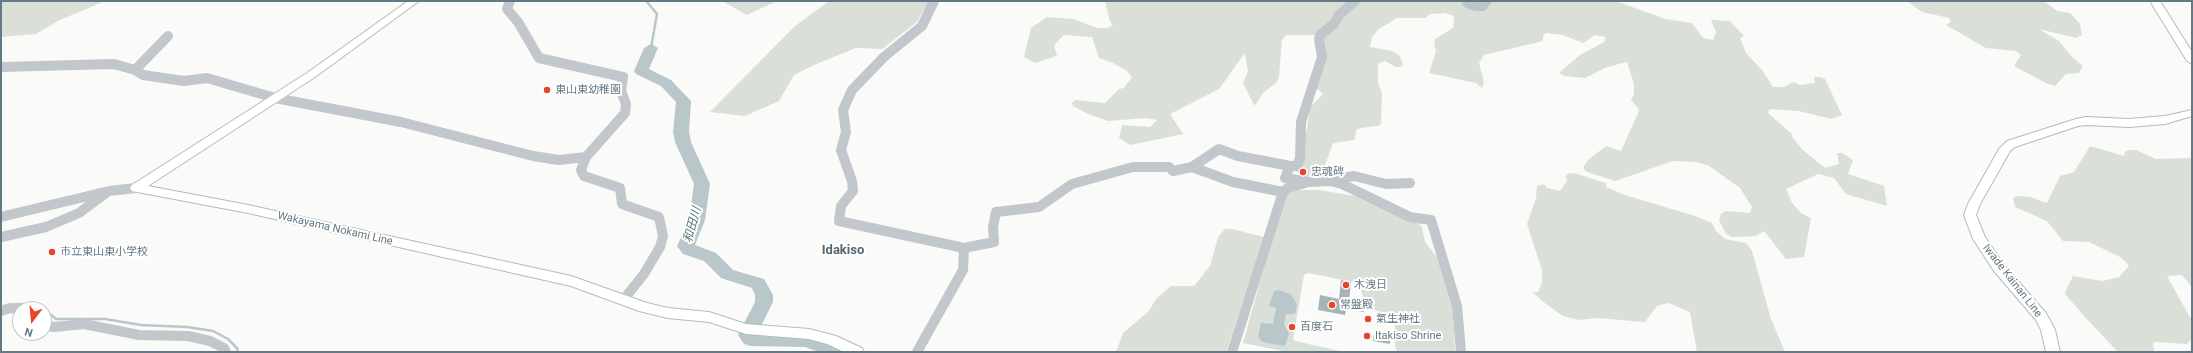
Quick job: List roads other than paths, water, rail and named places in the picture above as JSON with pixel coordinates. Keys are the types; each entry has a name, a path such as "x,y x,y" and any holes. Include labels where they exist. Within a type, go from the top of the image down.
{"main road":[{"path":"136,188 275,98 414,1"},
{"path":"2155,1 2192,61"},
{"name":"Iwade Kainan Line","path":"2053,352 2048,330 2041,317 1999,268 1979,239 1973,227 1970,215 1974,204 2005,148 2011,144 2086,121 2129,123 2165,120 2192,113"},
{"name":"Wakayama Nokami Line","path":"136,188 248,209 564,280 594,288 644,307 687,316 709,317 749,330 809,334 831,340 857,352"}],"street":[{"path":"510,1 507,5 507,9 518,22 538,58 559,64 581,66 623,77 621,91 626,104 625,113 586,157 581,170 584,176 620,188 622,204 659,217 663,236 660,247 644,274 624,299"},
{"path":"934,1 922,26 884,57 852,90 843,110 846,132 841,150 852,181 853,191 841,206 839,221 964,248 994,242 993,227 996,212 1039,207 1064,188 1072,184 1133,167 1169,167 1173,171 1192,167 1219,149 1238,156 1297,166 1300,158 1301,122 1322,57 1318,47 1319,39 1321,34 1334,24 1339,15 1355,1"},
{"path":"135,70 168,36"},
{"path":"1,67 114,64 135,70 143,75 184,81 207,78 275,98 401,122 533,156 559,160 586,157"},
{"path":"1290,166 1286,178 1309,182 1330,181 1354,176 1386,184 1410,183"},
{"path":"1192,167 1233,182 1282,192"},
{"path":"1330,181 1342,184 1410,217 1431,220 1457,306 1461,352"},
{"path":"1232,352 1282,192 1288,188 1309,182"},
{"path":"1,217 109,191 136,188"},
{"path":"1,237 16,235 46,227 79,213 109,191"},
{"path":"1,245 16,235"},
{"path":"917,352 963,270 964,248"},
{"path":"1,311 12,308"},
{"path":"52,326 84,324 140,335 188,336 210,341 224,348 226,352"}],"waterway":[{"name":"和田川","path":"649,1 647,2 657,14 651,48"},
{"name":"和田川","path":"651,48 641,71 666,83 684,101 681,132 683,142 702,184 697,220 686,246 689,250 710,257 727,274 758,284 764,295 764,302 747,335 751,339 806,340 840,352"},
{"path":"52,316 56,319 105,319 141,325 187,327 213,331 228,339 237,348 238,352"}],"place":[{"name":"東山東幼稚園","path":"547,90"},
{"name":"忠魂碑","path":"1303,172"},
{"name":"市立東山東小学校","path":"52,252"},
{"name":"木洩日","path":"1346,285"},
{"name":"常盤殿","path":"1332,305"},
{"name":"氣生神社","path":"1368,319"},
{"name":"百度石","path":"1292,327"},
{"name":"Itakiso Shrine","path":"1367,336"}],"district":[{"name":"Idakiso","path":"843,251"}]}
